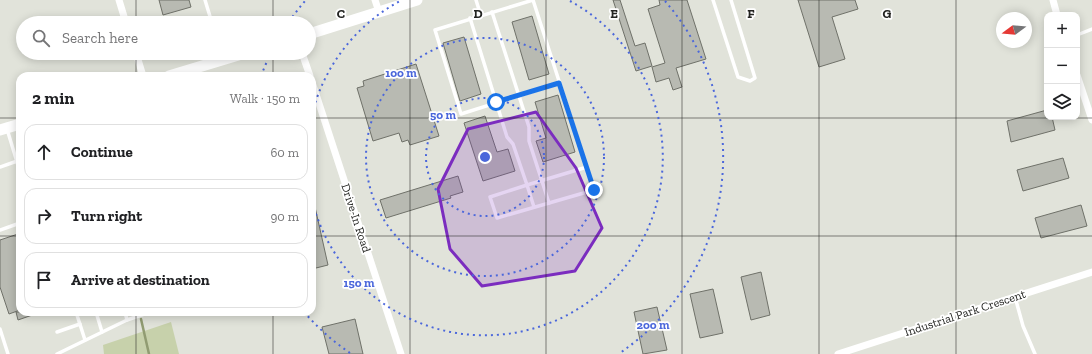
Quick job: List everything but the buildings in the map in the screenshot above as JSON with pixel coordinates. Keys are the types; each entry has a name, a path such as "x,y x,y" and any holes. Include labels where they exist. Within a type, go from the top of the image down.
{"highway":[{"path":"316,32 417,0"},
{"path":"180,72 212,60"},
{"path":"3,129 16,125"}],"street":[{"path":"119,0 124,16"},
{"path":"375,0 379,12"},
{"path":"1052,0 1056,12"},
{"path":"138,60 142,72"},
{"path":"304,60 309,72"},
{"path":"1080,84 1092,120"},
{"name":"Drive-In Road","path":"316,94 400,354"},
{"name":"Industrial Park Crescent","path":"838,354 1092,272"}],"lane":[{"path":"205,0 210,16"},
{"path":"476,0 480,16"},
{"path":"559,83 461,114 435,30 470,18 533,0 545,34 559,83 587,167 594,190 497,218 490,197 587,167"},
{"path":"713,0 738,76 750,81 755,78 730,0"},
{"path":"492,12 519,96 528,127 529,141 549,203"},
{"path":"470,18 507,137 513,144 534,207"},
{"path":"1080,34 1092,29"},
{"path":"3,129 16,157"},
{"path":"0,167 16,162"},
{"path":"0,230 16,224"},
{"path":"1015,297 1023,326 1035,354"},
{"path":"77,316 85,340"},
{"path":"97,316 102,332"},
{"path":"126,316 127,320"},
{"path":"57,354 127,320 138,316"},
{"path":"57,332 80,324"},
{"path":"0,330 8,354"}],"highlighted area":[{"path":"536,112 576,168 602,228 575,271 482,286 450,249 438,189 468,129"}],"green space":[{"path":"171,322 179,354 104,354 103,345"}],"waterway":[{"path":"141,319 149,354"}],"route":[{"path":"496,102 559,83 594,190"}]}
